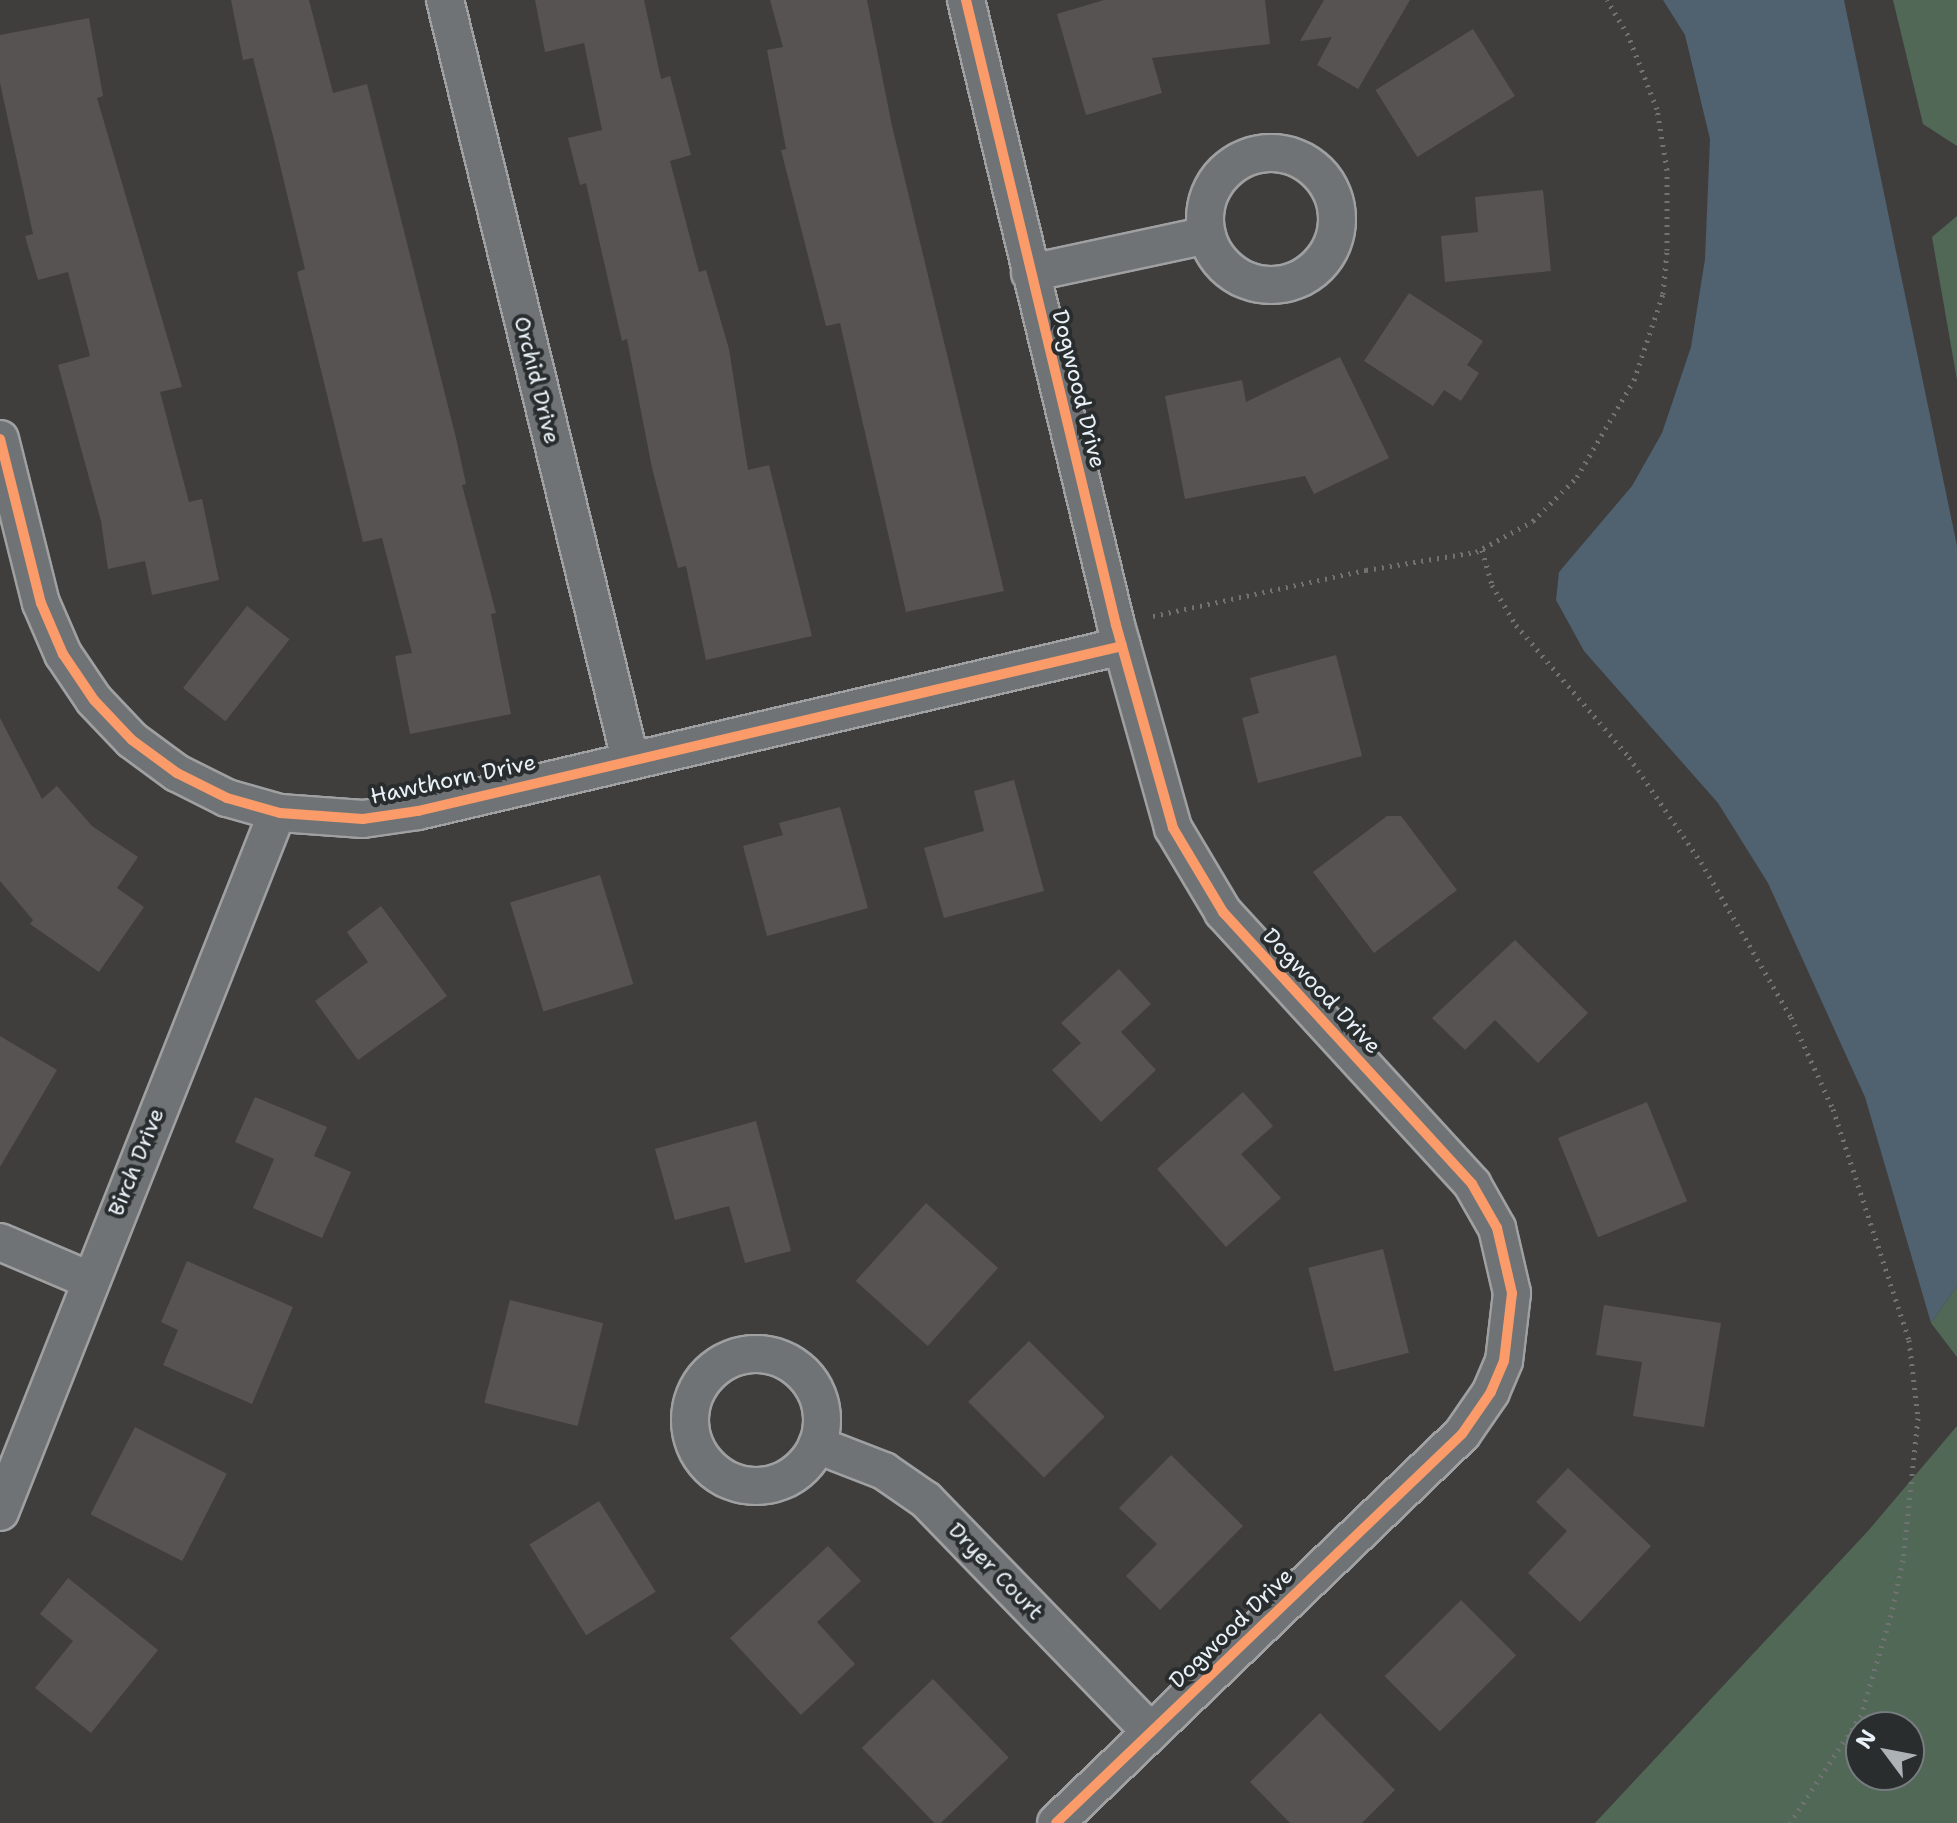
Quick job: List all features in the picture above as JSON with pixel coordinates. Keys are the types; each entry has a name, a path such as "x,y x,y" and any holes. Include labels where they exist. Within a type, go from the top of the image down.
{"street":[{"name":"Orchid Drive","path":"445,0 630,759"},
{"name":"Dogwood Drive","path":"966,0 1030,273 1162,798 1204,886 1244,937 1472,1184 1497,1228 1512,1293 1504,1361 1468,1428 1056,1823"},
{"path":"1030,273 1207,235"},
{"name":"Hawthorn Drive","path":"0,439 41,603 85,689 132,740 177,773 227,798 277,813 335,820 391,816 1119,635"},
{"name":"Birch Drive","path":"0,1512 89,1280 277,813"},
{"path":"0,1242 89,1280"},
{"name":"Dryer Court","path":"817,1445 895,1477 926,1500 1151,1732"}],"path":[{"path":"1119,635 1482,550 1533,521 1577,477 1634,380 1663,294 1669,212 1662,133 1645,71 1607,0"},
{"path":"1482,550 1492,585 1516,625 1629,757 1701,862 1791,1017 1833,1109 1909,1340 1918,1418 1903,1560 1891,1615 1861,1715 1790,1823"}],"green space":[{"path":"1893,0 1957,0 1957,146 1923,124"},
{"path":"1957,216 1957,380 1932,237"},
{"path":"1957,1286 1957,1357 1931,1323"},
{"path":"1957,1426 1957,1823 1595,1823 1868,1531"}],"water":[{"path":"1663,0 1844,0 1957,546 1957,1286 1931,1323 1865,1097 1768,883 1718,803 1584,651 1556,600 1559,572 1632,486 1662,433 1691,347 1705,259 1710,139 1685,35"}],"building":[{"path":"231,0 309,0 333,93 367,84 456,438 466,484 462,485 496,613 491,614 511,714 410,734 395,656 412,653 382,538 363,542 297,272 305,269 274,140 253,58 243,60"},
{"path":"535,0 644,0 661,79 670,76 691,155 670,161 699,272 706,270 729,349 748,470 769,465 812,636 706,660 686,566 678,568 652,468 627,339 622,341 586,183 580,185 568,138 602,130 584,43 545,52"},
{"path":"770,0 867,0 892,126 1004,591 906,612 840,323 826,326 781,150 786,149 767,50 783,47"},
{"path":"1104,0 1265,0 1270,44 1152,58 1162,93 1086,115 1057,14"},
{"path":"1324,0 1410,0 1358,89 1317,65 1332,37 1300,41"},
{"path":"89,18 103,96 97,98 182,387 160,392 189,502 202,499 219,580 152,595 145,561 108,569 101,521 58,365 90,356 68,272 38,280 25,236 33,234 0,83 0,35"},
{"path":"1473,29 1515,96 1417,157 1375,90"},
{"path":"1543,190 1551,271 1445,282 1441,236 1478,232 1475,197"},
{"path":"1409,293 1483,341 1467,365 1479,373 1461,401 1444,390 1433,406 1364,361"},
{"path":"1340,357 1389,458 1314,494 1305,476 1185,499 1165,396 1242,380 1246,402"},
{"path":"247,606 290,639 226,721 183,688"},
{"path":"1336,655 1362,756 1258,783 1242,718 1259,713 1250,678"},
{"path":"0,718 42,799 57,786 92,826 138,857 117,888 144,907 99,972 30,924 33,920 0,881"},
{"path":"1014,780 1044,891 944,918 924,848 984,831 974,791"},
{"path":"840,807 868,908 767,936 743,846 783,835 779,823"},
{"path":"1387,816 1401,816 1457,890 1374,953 1313,872"},
{"path":"600,875 633,984 543,1012 510,902"},
{"path":"381,906 447,996 358,1060 315,1001 368,962 347,932"},
{"path":"1515,940 1588,1013 1538,1063 1495,1020 1465,1050 1432,1018"},
{"path":"1119,969 1151,1004 1121,1032 1156,1070 1101,1122 1052,1070 1081,1043 1061,1023"},
{"path":"0,1036 57,1070 0,1167"},
{"path":"1243,1092 1273,1126 1241,1154 1281,1198 1226,1247 1157,1169"},
{"path":"255,1097 327,1127 314,1156 351,1172 322,1238 253,1208 274,1159 235,1142"},
{"path":"1647,1102 1687,1201 1598,1237 1558,1138"},
{"path":"756,1121 791,1251 745,1263 729,1206 675,1220 655,1149"},
{"path":"926,1203 998,1268 928,1346 856,1281"},
{"path":"1383,1249 1409,1353 1334,1371 1308,1268"},
{"path":"187,1261 293,1307 252,1404 163,1365 178,1330 161,1322"},
{"path":"510,1300 603,1323 578,1426 484,1403"},
{"path":"1604,1305 1721,1323 1704,1427 1633,1416 1642,1362 1596,1355"},
{"path":"1029,1341 1105,1417 1044,1477 968,1402"},
{"path":"135,1427 227,1474 182,1561 91,1514"},
{"path":"1171,1455 1243,1526 1160,1610 1126,1576 1157,1544 1119,1508"},
{"path":"1568,1468 1651,1546 1580,1622 1528,1573 1567,1531 1536,1502"},
{"path":"599,1501 656,1592 586,1635 529,1544"},
{"path":"828,1546 861,1581 817,1622 855,1664 801,1715 730,1638"},
{"path":"68,1578 158,1650 91,1733 35,1688 73,1641 40,1614"},
{"path":"1461,1600 1516,1655 1440,1732 1385,1676"},
{"path":"933,1679 1009,1757 941,1823 934,1823 862,1748"},
{"path":"1320,1713 1395,1790 1362,1823 1290,1823 1250,1782"}],"cycle path":[{"path":"966,0 1116,625 1173,828 1223,912 1472,1184 1497,1228 1512,1293 1504,1361 1491,1392 1462,1434 1056,1823"},
{"path":"0,439 41,603 63,654 94,700 132,740 177,773 227,798 280,813 363,819 418,811 1122,646"}]}
